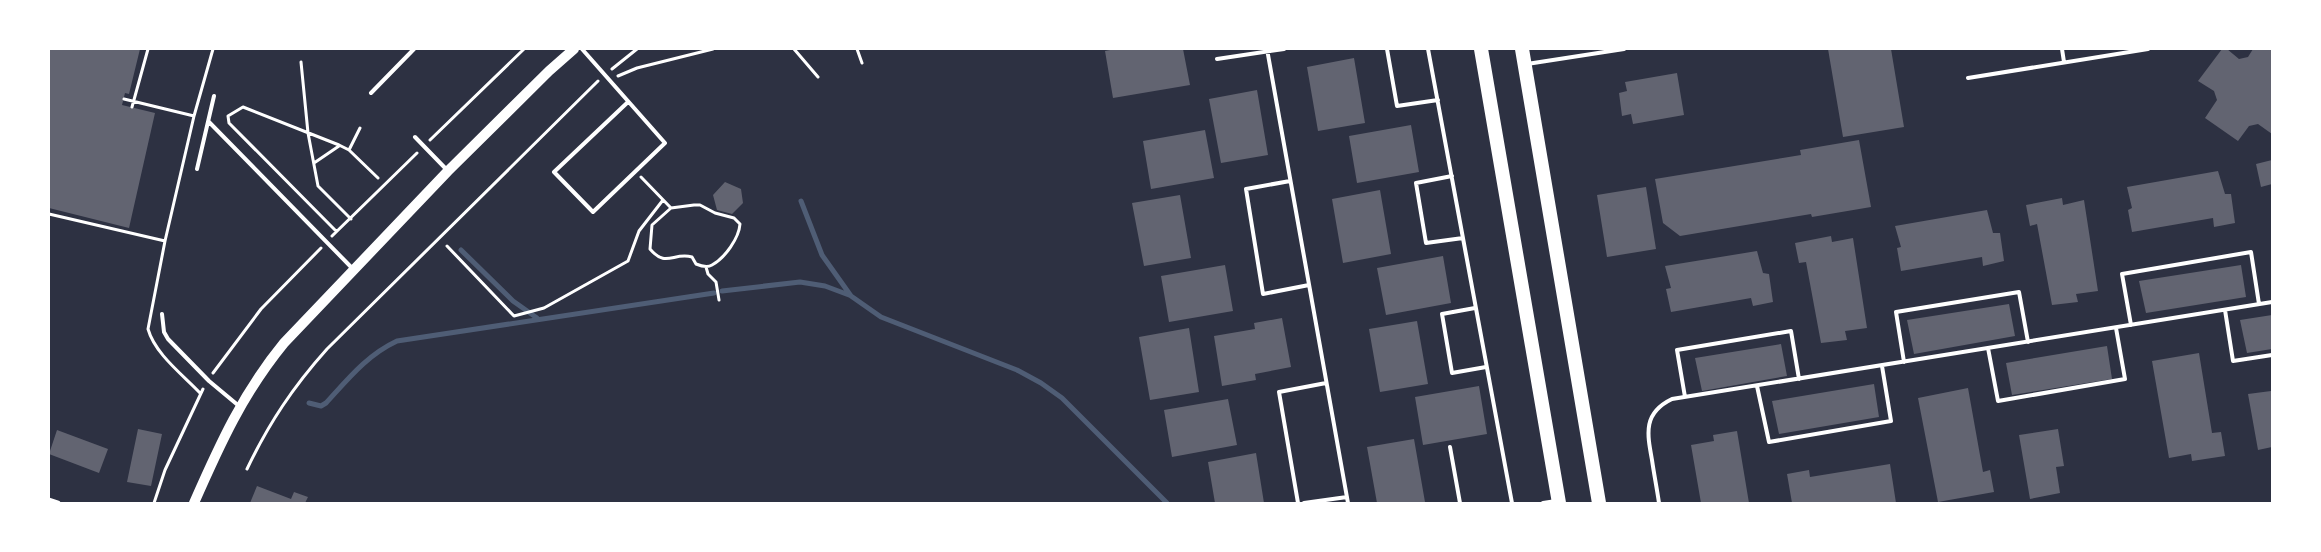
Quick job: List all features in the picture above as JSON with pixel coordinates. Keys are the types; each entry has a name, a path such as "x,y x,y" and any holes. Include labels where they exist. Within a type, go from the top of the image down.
{"highway":[{"path":"1481,49 1559,502"},
{"path":"1522,49 1599,503"}],"main road":[{"path":"194,503 239,406 284,343 448,171 549,71 574,49"}],"street":[{"path":"49,500 58,503"}],"lane":[{"path":"371,93 414,49"},
{"path":"582,49 664,143 594,212 554,172 628,102"},
{"path":"1218,58 1284,49"},
{"path":"1387,49 1397,106 1438,100"},
{"path":"1428,49 1512,503"},
{"path":"1524,65 1603,50 1624,49"},
{"path":"2062,49 2064,62"},
{"path":"1968,78 2148,49"},
{"path":"1267,50 1348,503"},
{"path":"197,168 214,96"},
{"path":"209,122 355,270"},
{"path":"415,137 448,171"},
{"path":"1452,176 1416,183 1426,243 1463,238"},
{"path":"1290,181 1246,189 1263,294 1309,285"},
{"path":"2131,325 2122,274 2242,253 2251,252 2259,304"},
{"path":"1904,362 1896,312 2019,292 2028,342"},
{"path":"1659,503 1648,436 1649,423 1661,404 1672,399 2272,302"},
{"path":"1475,308 1442,314 1452,373 1486,367"},
{"path":"2225,310 2233,361 2272,355"},
{"path":"162,314 164,332 168,339 209,380 239,406"},
{"path":"1988,348 1998,401 2125,379 2116,328"},
{"path":"1685,397 1677,350 1791,331 1799,379"},
{"path":"1757,386 1769,442 1891,421 1882,366"},
{"path":"1298,503 1279,392 1326,383"},
{"path":"1450,447 1460,503"},
{"path":"1304,503 1347,497"},
{"path":"1544,503 1559,502"}],"path":[{"path":"132,107 148,49"},
{"path":"200,393 151,340 148,329 165,241 194,116 213,49"},
{"path":"154,503 165,470 200,393 262,309 327,243 336,231 351,219 524,49"},
{"path":"247,469 264,432 296,384 327,349 604,76 637,49"},
{"path":"609,81 637,68 713,49"},
{"path":"794,49 818,77"},
{"path":"857,49 862,63"},
{"path":"301,62 308,133 318,186 351,219"},
{"path":"124,98 194,116"},
{"path":"336,231 229,123 228,116 243,107 340,146 349,150 378,178"},
{"path":"349,150 360,128"},
{"path":"314,163 340,146"},
{"path":"636,171 672,208"},
{"path":"447,246 514,316 520,315 538,310 628,261 639,231 663,200"},
{"path":"700,205 715,213 734,218 740,224 736,241 712,265 696,264 692,257 687,256 665,260 658,258 650,249 652,225 672,208 700,205"},
{"path":"49,214 165,241"},
{"path":"706,266 708,274 716,282 719,300"}],"building":[{"path":"49,49 140,49 129,94 125,93 122,105 155,113 129,228 49,208"},
{"path":"1115,49 1183,49 1190,85 1113,98 1105,51"},
{"path":"1828,49 1891,49 1904,127 1843,137"},
{"path":"2222,49 2227,49 2239,59 2248,57 2253,49 2272,50 2272,134 2258,124 2249,126 2238,141 2205,118 2217,100 2214,91 2198,81"},
{"path":"1354,58 1365,123 1318,131 1307,67"},
{"path":"1677,73 1684,115 1633,124 1631,114 1622,116 1619,93 1627,91 1625,82"},
{"path":"1257,90 1268,155 1221,163 1209,99"},
{"path":"1411,125 1419,172 1357,183 1349,136"},
{"path":"1205,130 1214,178 1151,189 1143,141"},
{"path":"1859,140 1871,207 1812,217 1811,214 1680,236 1663,223 1655,179 1801,155 1800,150"},
{"path":"2272,160 2272,184 2261,187 2256,164"},
{"path":"2218,171 2225,194 2231,194 2235,223 2214,227 2213,218 2132,232 2128,210 2132,208 2127,187"},
{"path":"725,182 741,189 743,203 732,214 717,210 713,195"},
{"path":"1646,187 1656,249 1607,257 1597,195"},
{"path":"1380,190 1391,254 1343,263 1332,199"},
{"path":"1180,195 1191,258 1144,266 1132,203"},
{"path":"2062,198 2063,205 2084,200 2098,291 2076,294 2078,302 2052,305 2037,224 2030,226 2026,205"},
{"path":"1987,210 1993,233 2000,233 2004,261 1983,266 1982,257 1901,271 1897,248 1901,247 1895,226"},
{"path":"1831,236 1832,242 1853,238 1867,328 1845,331 1847,340 1821,343 1806,262 1799,263 1795,243"},
{"path":"1757,251 1763,273 1769,274 1773,302 1753,306 1751,298 1671,312 1666,289 1671,288 1665,266"},
{"path":"1443,256 1451,303 1386,315 1377,268"},
{"path":"1225,265 1233,311 1169,322 1161,276"},
{"path":"2241,265 2246,297 2146,313 2139,281"},
{"path":"2009,304 2015,336 1914,354 1907,320"},
{"path":"2272,315 2272,349 2247,353 2240,320"},
{"path":"1282,318 1291,367 1255,374 1256,380 1222,386 1214,336 1255,329 1254,323"},
{"path":"1417,321 1428,384 1380,392 1369,329"},
{"path":"1189,328 1199,392 1150,400 1139,337"},
{"path":"1781,344 1787,376 1702,391 1695,358"},
{"path":"2107,346 2112,379 2012,395 2006,363"},
{"path":"2199,353 2212,433 2221,432 2225,456 2192,461 2191,454 2169,458 2152,361"},
{"path":"1874,384 1879,417 1779,434 1772,401"},
{"path":"1479,386 1487,434 1423,445 1415,397"},
{"path":"1968,388 1983,472 1990,470 1994,492 1938,502 1918,398"},
{"path":"2271,391 2272,447 2258,450 2248,394"},
{"path":"1228,399 1237,445 1172,457 1164,410"},
{"path":"138,429 162,434 151,486 127,482"},
{"path":"2058,429 2064,466 2056,467 2060,493 2030,499 2019,435"},
{"path":"57,430 108,449 99,473 49,454"},
{"path":"1737,431 1749,503 1701,503 1691,445 1714,441 1713,435"},
{"path":"1414,439 1425,502 1377,503 1367,447"},
{"path":"1256,453 1264,503 1215,503 1208,462"},
{"path":"1890,464 1896,503 1792,503 1787,474 1809,470 1810,477"},
{"path":"257,486 291,499 294,492 308,497 305,503 250,503"}],"waterway":[{"path":"801,201 822,255 851,296 881,317 1017,370 1041,383 1062,398 1167,503"},
{"path":"461,250 513,301 537,318"},
{"path":"722,291 800,282 825,286 849,295"},
{"path":"309,403 321,406 326,403 367,360 397,341 714,293"}]}
